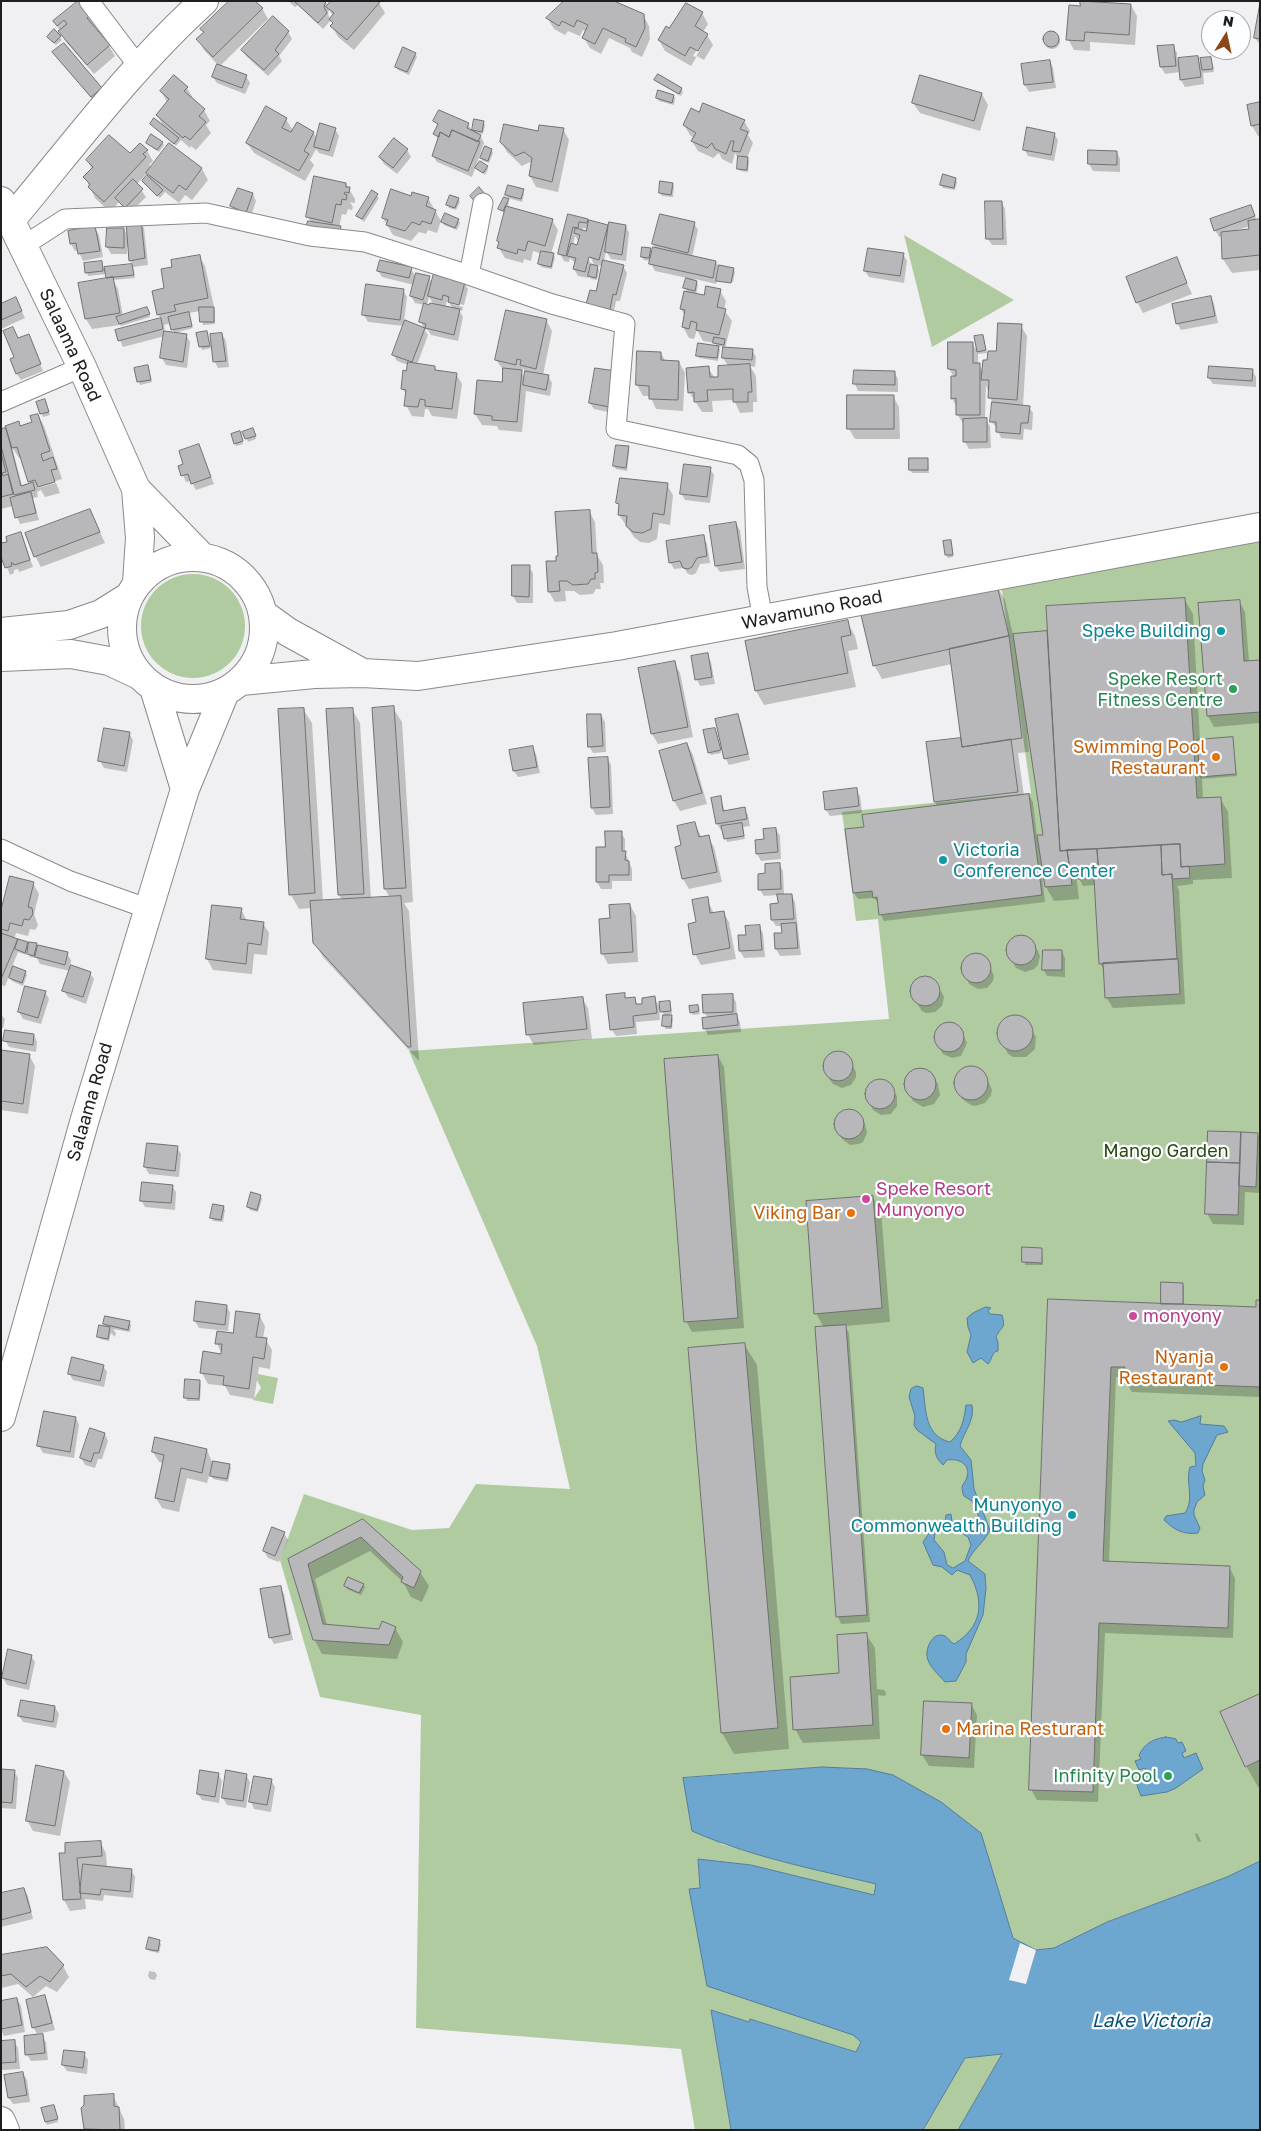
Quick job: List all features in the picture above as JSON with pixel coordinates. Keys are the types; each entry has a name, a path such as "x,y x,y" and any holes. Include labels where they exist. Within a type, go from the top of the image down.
{"main road":[{"path":"6,211 138,68 204,1"},
{"name":"Salaama Road","path":"6,211 82,367 136,490 140,538 133,590"},
{"name":"Salaama Road","path":"136,490 202,557"},
{"name":"Wavamuno Road","path":"233,686 314,674 362,672 418,676 617,646 1260,527"},
{"path":"1,632 69,625 101,614 133,590 147,573 160,565 173,559 202,557 223,564 242,576 256,593 263,614 264,632 261,650 253,667 233,686 207,698 189,699 171,696 109,661 71,654 1,658"},
{"path":"133,590 122,616 122,637 128,657 146,681 185,789"},
{"name":"Wavamuno Road","path":"263,614 295,637 362,672"},
{"name":"Salaama Road","path":"2,1408 84,1118 185,789 233,686"},
{"path":"1,2120 5,2130"}],"street":[{"path":"90,1 138,68"},
{"path":"470,275 483,203"},
{"path":"23,246 66,219 206,213 310,236 365,242 470,275 552,304 624,324 616,429 738,456 749,464 754,480 757,587 763,619"},
{"path":"1,402 82,367"},
{"path":"1,849 70,881 148,908"}],"green space":[{"path":"904,235 1014,300 932,347"},
{"name":"Speke Resort Munyonyo","path":"1260,536 1260,1861 1227,1877 1107,1922 1054,1948 1036,1950 1013,1938 998,1890 822,1767 683,1778 721,1844 780,1861 876,1884 874,1895 751,1865 698,1859 700,1888 689,1889 861,2042 857,2052 751,2019 749,2022 711,2010 731,2130 695,2130 681,2049 416,2028 421,1715 320,1697 280,1560 304,1494 412,1530 449,1528 476,1484 570,1489 537,1346 409,1051 889,1019 878,919 856,921 842,812 1031,793 1001,583"},
{"path":"193,574 213,578 230,589 241,606 245,626 241,646 230,663 213,674 193,678 173,674 156,663 145,646 141,626 145,606 156,589 173,578"},
{"path":"258,1374 278,1378 273,1404 253,1400 261,1388 257,1380"},
{"path":"1002,2054 958,2130 923,2130 965,2058"}],"water":[{"path":"986,1307 991,1308 988,1311 990,1314 1002,1315 1003,1325 996,1337 998,1351 994,1352 988,1364 981,1358 973,1363 967,1352 971,1335 967,1318"},
{"path":"917,1386 923,1388 928,1421 935,1434 941,1439 950,1442 960,1430 966,1405 972,1405 973,1411 971,1421 960,1446 971,1460 974,1489 990,1530 968,1561 985,1574 986,1588 983,1615 966,1654 966,1662 956,1681 945,1682 934,1670 928,1660 928,1648 931,1641 937,1636 945,1636 954,1644 970,1630 978,1614 978,1595 970,1575 957,1570 952,1575 942,1567 933,1565 923,1542 932,1529 945,1523 946,1515 951,1514 952,1522 963,1525 972,1533 976,1531 975,1526 978,1523 981,1531 985,1531 972,1501 963,1494 962,1487 968,1472 965,1465 959,1461 947,1460 943,1465 936,1455 936,1444 917,1430 914,1425 915,1416 909,1397 911,1389","holes":["946,1525 960,1528 960,1532 968,1537 971,1545 965,1561 953,1568 947,1565 944,1552 934,1540 935,1533 941,1531 941,1528"]},
{"path":"1201,1416 1200,1424 1224,1426 1228,1432 1217,1435 1203,1464 1205,1495 1197,1502 1194,1510 1194,1515 1200,1528 1198,1533 1188,1533 1175,1529 1164,1520 1166,1516 1185,1513 1190,1496 1190,1467 1196,1466 1195,1453 1168,1421 1181,1422"},
{"path":"1166,1737 1176,1739 1178,1743 1182,1742 1186,1751 1182,1753 1184,1758 1196,1753 1203,1769 1167,1792 1141,1796 1135,1780 1148,1773 1145,1768 1139,1770 1135,1761 1141,1759 1139,1755 1141,1751 1153,1740"},
{"name":"Lake Victoria","path":"822,1767 867,1769 893,1775 941,1802 981,1833 1013,1938 1036,1950 1054,1948 1107,1922 1227,1877 1260,1861 1260,2130 958,2130 1002,2054 965,2058 923,2130 731,2130 711,2010 749,2022 750,2019 856,2052 861,2042 853,2035 707,1986 689,1889 700,1888 698,1859 751,1865 874,1895 876,1884 760,1855 692,1831 683,1778"}],"pier":[{"path":"1020,1943 1036,1950 1026,1984 1009,1980"}],"building":[{"path":"78,1 90,15 87,18 110,45 87,65 58,31 67,24 64,20 57,26 53,21"},
{"path":"229,1 255,1 263,8 213,57 196,39 204,32 200,29"},
{"path":"326,1 324,7 327,13 318,23 295,2"},
{"path":"331,1 380,2 347,40 330,26 333,23 329,19 334,13 326,7"},
{"path":"564,1 614,1 644,14 645,28 636,47 625,42 626,39 603,28 595,44 582,38 588,25 577,20 574,27 562,21 559,26 546,18"},
{"path":"1080,1 1131,4 1129,35 1085,32 1084,41 1066,40 1069,5 1080,6"},
{"path":"686,3 703,12 695,26 708,34 698,51 690,47 685,56 658,40 666,26 669,28"},
{"path":"1260,3 1260,39 1254,38"},
{"path":"273,16 289,31 275,50 279,54 264,70 241,50"},
{"path":"54,29 61,36 54,43 47,37"},
{"path":"1051,31 1057,33 1059,39 1057,45 1051,47 1045,45 1043,39 1045,33"},
{"path":"64,43 102,88 91,97 52,52"},
{"path":"1174,45 1176,66 1160,67 1157,46"},
{"path":"403,47 416,53 407,72 395,67"},
{"path":"1198,56 1201,77 1180,80 1178,58"},
{"path":"1200,58 1201,60 1212,60 1213,69 1202,70"},
{"path":"1050,60 1053,82 1024,85 1021,64"},
{"path":"217,64 247,75 242,88 212,77"},
{"path":"658,74 682,88 679,94 654,80"},
{"path":"174,75 188,87 184,91 205,109 199,116 206,122 190,140 185,136 183,138 156,115 169,99 160,91"},
{"path":"920,75 982,93 974,121 912,103"},
{"path":"658,90 674,95 672,103 656,98"},
{"path":"1260,102 1260,124 1251,126 1247,105"},
{"path":"703,103 745,120 740,129 748,132 740,152 732,151 734,141 731,141 726,154 715,149 712,143 707,148 691,141 696,133 683,125 691,108 699,112"},
{"path":"266,106 287,118 282,128 291,132 297,122 314,132 304,151 309,154 299,171 246,143"},
{"path":"439,110 469,123 467,128 481,135 478,142 452,130 449,137 440,132 439,137 433,134 438,124 433,121"},
{"path":"154,118 179,138 174,144 150,124"},
{"path":"474,119 484,121 482,132 472,130"},
{"path":"320,123 336,128 329,151 314,147"},
{"path":"504,124 538,131 539,125 564,128 552,182 529,176 532,158 524,152 515,156 500,142"},
{"path":"1027,127 1055,133 1051,155 1023,150"},
{"path":"452,130 480,142 468,171 432,156 440,132 449,137"},
{"path":"151,134 163,142 157,150 146,143"},
{"path":"109,135 130,153 140,143 148,150 143,154 146,157 104,202 88,187 90,184 83,177 93,167 86,160"},
{"path":"394,138 408,149 393,168 379,157"},
{"path":"169,143 202,168 186,190 179,185 173,193 146,173"},
{"path":"485,146 492,149 488,161 480,158"},
{"path":"1088,150 1117,151 1117,165 1088,164"},
{"path":"738,156 748,157 747,170 737,169"},
{"path":"480,161 488,166 483,173 475,168"},
{"path":"943,174 956,178 954,188 940,185"},
{"path":"147,175 163,190 157,196 142,181"},
{"path":"314,176 346,183 346,187 350,187 349,193 345,192 344,194 347,195 346,200 342,199 341,205 336,204 332,223 306,217"},
{"path":"133,179 143,189 125,208 115,198"},
{"path":"660,181 673,183 671,195 659,193"},
{"path":"508,185 524,189 521,199 505,195"},
{"path":"479,187 485,194 476,203 470,196"},
{"path":"238,188 253,193 246,213 230,206"},
{"path":"391,189 411,196 412,192 429,197 426,206 436,210 431,224 422,221 420,225 412,222 405,231 386,225 388,220 382,218"},
{"path":"372,190 378,194 362,219 356,216"},
{"path":"450,195 459,198 455,208 446,205"},
{"path":"504,197 509,199 503,211 498,209"},
{"path":"985,201 1002,201 1003,239 986,239"},
{"path":"1251,205 1255,216 1214,231 1210,219"},
{"path":"506,206 553,219 545,246 528,241 525,251 518,249 517,254 497,248"},
{"path":"445,213 459,219 455,228 441,222"},
{"path":"568,214 588,219 587,223 579,222 578,228 573,227 566,256 558,254"},
{"path":"660,214 695,222 688,253 652,244"},
{"path":"1260,219 1260,255 1222,259 1221,232 1249,229 1248,221"},
{"path":"141,220 145,258 129,261 126,222"},
{"path":"589,220 608,225 599,260 589,257 585,272 573,269 576,258 567,256 571,243 577,245 580,235 574,233 575,228 586,231"},
{"path":"308,221 341,226 339,234 306,228"},
{"path":"609,222 626,225 622,255 605,252"},
{"path":"95,226 100,251 78,254 76,243 70,244 68,231"},
{"path":"107,228 124,228 124,248 106,247"},
{"path":"642,247 651,248 649,258 641,257"},
{"path":"653,247 716,261 713,278 649,264"},
{"path":"868,248 904,253 900,276 864,271"},
{"path":"541,251 554,253 551,267 538,264"},
{"path":"200,255 208,298 174,305 176,311 157,315 152,291 164,288 161,269 172,267 171,260"},
{"path":"1177,257 1187,283 1136,303 1126,277"},
{"path":"380,260 412,267 409,278 377,271"},
{"path":"603,260 624,265 616,295 613,294 609,314 585,308 590,290 596,291"},
{"path":"102,261 103,271 85,273 84,263"},
{"path":"132,264 134,275 106,278 104,267"},
{"path":"591,264 598,266 596,278 588,276"},
{"path":"719,265 734,268 731,283 716,281"},
{"path":"416,273 430,276 423,300 410,296"},
{"path":"434,273 465,282 459,305 448,302 449,297 443,295 442,300 428,296"},
{"path":"113,277 120,313 85,319 78,283"},
{"path":"686,278 697,281 695,291 683,288"},
{"path":"366,284 404,289 400,320 362,315"},
{"path":"706,286 721,289 717,307 726,309 719,335 696,330 697,323 691,321 689,329 682,327 685,310 680,309 684,291 704,295"},
{"path":"1211,296 1215,316 1176,324 1172,304"},
{"path":"16,297 22,311 1,320 1,304"},
{"path":"424,303 460,309 454,335 425,328 426,324 419,322"},
{"path":"147,307 150,314 119,324 116,317"},
{"path":"199,307 214,307 214,322 200,322"},
{"path":"506,310 547,319 536,369 520,365 521,360 517,359 516,365 495,360"},
{"path":"189,312 192,326 171,330 168,317"},
{"path":"161,318 163,329 118,341 115,330"},
{"path":"405,320 425,328 412,362 392,355"},
{"path":"998,323 1022,324 1017,400 988,398 989,380 981,380 983,360 987,360 988,351 996,351"},
{"path":"13,327 18,338 29,334 41,364 16,374 10,359 14,357 3,331"},
{"path":"164,331 187,334 183,362 160,358"},
{"path":"207,331 210,346 199,347 196,333"},
{"path":"222,333 226,361 213,362 210,334"},
{"path":"983,335 986,350 977,352 974,336"},
{"path":"714,337 725,339 724,345 713,343"},
{"path":"948,342 973,342 973,363 980,363 980,415 956,415 956,398 951,399 951,376 956,376 956,370 948,369"},
{"path":"698,343 719,346 717,358 696,356"},
{"path":"723,347 753,349 752,360 722,358"},
{"path":"637,351 661,352 661,360 679,361 678,400 649,399 649,386 636,385"},
{"path":"408,362 435,366 435,370 457,373 452,409 425,406 425,400 420,399 418,407 404,406 406,390 401,389 403,370 406,371"},
{"path":"750,364 752,392 748,392 748,402 733,402 733,389 707,390 708,401 694,402 694,392 688,393 686,368 709,366 710,377 718,377 718,366"},
{"path":"148,365 151,380 137,382 134,368"},
{"path":"1209,366 1253,369 1252,381 1208,378"},
{"path":"503,368 522,370 517,422 492,420 492,416 474,414 477,380 502,382"},
{"path":"595,368 616,371 609,407 589,403"},
{"path":"854,370 895,371 895,385 853,384"},
{"path":"525,371 549,375 546,390 523,385"},
{"path":"847,395 894,395 894,429 847,429"},
{"path":"45,399 49,412 40,414 36,402"},
{"path":"992,402 1030,406 1028,423 1021,423 1020,434 996,432 996,422 990,422"},
{"path":"38,414 50,451 41,454 43,461 53,457 57,469 51,470 55,482 38,487 35,480 28,482 17,447 12,448 5,426 19,421 20,426 32,422 30,416"},
{"path":"987,418 987,442 963,442 963,419"},
{"path":"6,428 21,486 33,482 35,490 14,495 1,446 1,429"},
{"path":"253,428 256,436 245,439 242,432"},
{"path":"240,431 243,441 234,444 231,434"},
{"path":"199,444 211,477 191,484 188,474 181,476 178,466 183,464 179,451"},
{"path":"616,445 629,446 626,468 613,466"},
{"path":"1,452 6,472 2,473 3,476 8,474 13,494 1,497"},
{"path":"909,458 928,458 928,470 909,470"},
{"path":"684,464 711,467 707,497 680,494"},
{"path":"620,478 668,483 664,515 653,513 651,529 642,533 633,532 626,526 627,516 618,515 619,504 616,503"},
{"path":"31,492 36,513 15,518 10,498"},
{"path":"90,509 100,532 34,557 25,533"},
{"path":"590,510 592,553 597,553 598,572 595,573 595,579 591,579 588,584 573,585 567,581 559,581 560,591 548,592 546,561 556,561 556,556 558,556 555,512"},
{"path":"736,522 742,562 715,566 709,526"},
{"path":"21,532 30,560 14,565 11,563 12,566 5,568 1,557 1,543 7,542 6,537"},
{"path":"704,535 707,556 697,558 692,567 688,569 683,568 680,561 669,563 666,541"},
{"path":"951,540 953,555 945,555 943,541"},
{"path":"512,565 530,565 529,597 512,596"},
{"path":"997,585 1009,636 873,666 861,615"},
{"path":"1185,598 1197,798 1221,797 1225,864 1181,867 1180,844 1060,851 1046,606"},
{"name":"Speke Building","path":"1240,600 1244,661 1260,660 1260,712 1207,716 1198,603"},
{"path":"848,620 851,635 841,637 848,673 755,691 745,641"},
{"path":"1047,631 1060,851 1067,850 1072,885 1045,887 1037,835 1043,835 1013,634"},
{"path":"1009,636 1022,738 962,747 949,649"},
{"path":"708,653 712,677 695,680 691,656"},
{"path":"675,661 688,727 651,734 638,668"},
{"path":"394,706 406,888 384,889 372,708"},
{"path":"304,708 315,893 289,895 278,709"},
{"path":"353,708 364,894 338,895 326,709"},
{"path":"587,714 601,714 603,746 588,747"},
{"path":"738,714 748,754 724,759 715,719"},
{"path":"104,728 130,732 124,766 98,761"},
{"path":"715,728 721,750 708,753 703,730"},
{"name":"Swimming Pool Restaurant","path":"1233,737 1236,774 1200,777 1197,740"},
{"path":"961,738 962,747 1011,739 1018,792 934,802 926,742"},
{"path":"687,743 702,793 673,801 659,751"},
{"path":"533,746 537,767 513,771 509,750"},
{"path":"608,757 610,807 591,808 588,758"},
{"path":"857,788 859,806 825,810 823,792"},
{"name":"Victoria Conference Center","path":"1029,794 1042,895 879,915 877,897 873,898 872,891 853,893 845,829 864,827 862,815"},
{"path":"721,796 723,811 745,807 747,819 716,824 711,798"},
{"path":"695,822 699,837 709,835 717,872 682,879 675,847 681,845 677,826"},
{"path":"742,823 744,836 724,839 721,826"},
{"path":"776,828 778,852 756,854 755,840 764,839 763,829"},
{"path":"605,831 622,831 622,851 626,851 625,860 629,861 629,875 609,875 609,882 596,882 596,847 605,847"},
{"path":"1180,844 1181,867 1189,866 1190,878 1172,879 1172,874 1162,875 1161,845"},
{"path":"1161,845 1162,875 1172,874 1177,959 1099,964 1094,879 1099,878 1097,849"},
{"path":"1097,849 1099,878 1078,879 1076,869 1070,869 1067,850"},
{"path":"780,863 781,889 758,890 758,874 765,873 765,864"},
{"path":"10,876 34,882 28,907 32,908 33,914 29,920 24,919 22,926 10,923 8,931 1,929 1,910"},
{"path":"777,894 792,894 794,919 771,920 770,904 778,903"},
{"path":"401,896 411,1047 408,1047 313,943 310,901"},
{"path":"708,897 710,913 724,911 730,948 693,955 688,924 696,922 692,900"},
{"path":"630,904 633,952 601,954 599,919 610,918 609,905"},
{"path":"212,905 242,908 240,919 264,922 261,945 248,943 246,964 206,959"},
{"path":"796,923 798,948 775,949 774,933 782,933 781,924"},
{"path":"760,925 762,950 739,951 738,935 746,935 745,926"},
{"path":"1,933 18,939 1,979"},
{"path":"1021,935 1032,939 1036,950 1032,961 1021,965 1010,961 1006,950 1010,939"},
{"path":"18,939 28,942 25,953 15,949"},
{"path":"29,942 37,943 34,956 27,954"},
{"path":"38,945 68,952 65,965 35,957"},
{"path":"1043,950 1062,950 1062,970 1042,970"},
{"path":"976,953 987,957 991,968 987,979 976,983 965,979 961,968 965,957"},
{"path":"1178,959 1180,994 1105,998 1103,963"},
{"path":"71,965 91,972 83,997 62,991"},
{"path":"13,966 26,971 22,983 9,978"},
{"path":"925,976 936,980 940,991 936,1002 925,1006 914,1002 910,991 914,980"},
{"path":"25,986 46,991 38,1018 18,1012"},
{"path":"625,993 625,998 635,997 636,1004 642,1004 642,998 655,996 657,1013 633,1016 634,1027 610,1030 606,995"},
{"path":"733,994 733,1012 703,1013 702,995"},
{"path":"583,997 587,1029 526,1035 523,1003"},
{"path":"670,1001 671,1011 660,1012 659,1002"},
{"path":"698,1005 699,1011 690,1013 689,1006"},
{"path":"737,1014 738,1025 703,1029 702,1018"},
{"path":"663,1015 672,1015 671,1027 662,1026"},
{"path":"1015,1015 1022,1016 1028,1020 1032,1026 1032,1040 1028,1046 1022,1050 1015,1051 1008,1050 1002,1046 998,1040 997,1033 998,1026 1002,1020 1008,1016"},
{"path":"949,1022 960,1026 964,1037 960,1048 949,1052 938,1048 934,1037 938,1026"},
{"path":"5,1030 34,1034 33,1045 3,1041"},
{"path":"1,1050 30,1054 23,1104 1,1101"},
{"path":"838,1051 849,1055 853,1066 849,1077 838,1081 827,1077 823,1066 827,1055"},
{"path":"718,1055 738,1318 684,1322 664,1059"},
{"path":"971,1066 983,1071 988,1083 983,1095 971,1100 959,1095 954,1083 959,1071"},
{"path":"920,1068 932,1072 936,1084 932,1096 920,1100 908,1096 904,1084 908,1072"},
{"path":"880,1079 891,1083 895,1094 891,1105 880,1109 869,1105 865,1094 869,1083"},
{"path":"849,1109 860,1113 864,1124 860,1135 849,1139 838,1135 834,1124 838,1113"},
{"path":"1208,1131 1241,1132 1240,1163 1207,1162"},
{"path":"1241,1132 1258,1133 1256,1187 1239,1186"},
{"path":"147,1143 178,1146 175,1171 144,1167"},
{"path":"1207,1162 1240,1163 1238,1215 1205,1214"},
{"path":"142,1182 173,1185 171,1203 140,1201"},
{"path":"251,1192 261,1195 257,1210 247,1207"},
{"path":"873,1196 882,1308 814,1314 806,1201"},
{"path":"213,1204 224,1206 221,1220 210,1218"},
{"path":"1022,1247 1042,1248 1042,1263 1022,1262"},
{"path":"1161,1282 1183,1283 1183,1304 1161,1304"},
{"name":"Munyonyo Commonwealth Building","path":"1048,1299 1256,1307 1256,1300 1260,1300 1260,1387 1124,1382 1125,1367 1111,1367 1103,1561 1230,1566 1228,1628 1099,1623 1093,1792 1029,1790"},
{"path":"196,1301 227,1305 225,1325 194,1321"},
{"path":"236,1311 260,1314 256,1337 267,1338 264,1359 253,1357 249,1389 223,1385 224,1376 200,1373 203,1351 221,1354 222,1344 215,1344 217,1331 233,1333"},
{"path":"105,1316 130,1321 128,1330 103,1324"},
{"path":"99,1325 110,1327 108,1339 97,1337"},
{"path":"846,1325 867,1615 836,1617 815,1327"},
{"path":"745,1343 778,1728 721,1733 688,1348"},
{"path":"72,1357 104,1365 100,1381 68,1374"},
{"path":"185,1379 200,1380 199,1399 184,1398"},
{"path":"44,1411 76,1417 70,1452 37,1446"},
{"path":"90,1428 105,1433 99,1453 94,1453 91,1462 80,1458"},
{"path":"155,1437 207,1449 202,1473 181,1468 174,1502 155,1498 164,1455 152,1452"},
{"path":"213,1461 230,1464 227,1479 210,1476"},
{"path":"363,1519 421,1571 414,1588 401,1582 403,1577 361,1537 308,1564 323,1624 379,1629 382,1621 396,1627 389,1645 313,1640 288,1559"},
{"path":"272,1527 285,1532 275,1556 263,1551"},
{"path":"348,1577 364,1584 359,1593 344,1586"},
{"path":"281,1586 290,1634 269,1638 260,1589"},
{"path":"867,1633 873,1725 793,1730 790,1677 839,1673 837,1635"},
{"path":"8,1649 32,1655 26,1684 2,1678"},
{"path":"1260,1694 1260,1760 1245,1767 1220,1712"},
{"path":"21,1700 55,1706 53,1722 18,1716"},
{"name":"Marina Resturant","path":"924,1701 972,1703 969,1758 921,1755"},
{"path":"36,1765 64,1771 55,1826 26,1821"},
{"path":"1,1769 15,1770 12,1803 1,1802"},
{"path":"200,1770 219,1773 215,1797 197,1794"},
{"path":"226,1770 247,1774 243,1801 222,1798"},
{"path":"254,1776 272,1779 267,1805 249,1802"},
{"path":"101,1841 102,1856 77,1858 81,1899 63,1900 59,1853 65,1853 65,1843"},
{"path":"83,1864 132,1869 130,1892 101,1889 100,1895 80,1893"},
{"path":"24,1888 31,1912 1,1920 1,1893"},
{"path":"149,1937 160,1940 158,1951 146,1949"},
{"path":"47,1947 64,1965 50,1982 40,1976 26,1987 11,1974 1,1976 1,1955"},
{"path":"45,1995 52,2023 32,2028 26,2000"},
{"path":"17,1998 22,2025 1,2029 1,2001"},
{"path":"43,2034 45,2053 25,2055 24,2036"},
{"path":"15,2040 16,2062 1,2063 1,2041"},
{"path":"64,2050 85,2052 83,2068 62,2065"},
{"path":"23,2072 27,2095 8,2098 4,2075"},
{"path":"114,2094 114,2106 119,2107 120,2130 84,2129 81,2108 84,2105 84,2096"},
{"path":"54,2105 58,2119 45,2122 41,2108"}],"place":[{"name":"Speke Building","path":"1221,631"},
{"name":"Speke Resort Fitness Centre","path":"1233,689"},
{"name":"Swimming Pool Restaurant","path":"1216,757"},
{"name":"Victoria Conference Center","path":"943,860"},
{"name":"Speke Resort Munyonyo","path":"866,1199"},
{"name":"Viking Bar","path":"851,1213"},
{"name":"monyony","path":"1133,1316"},
{"name":"Nyanja Restaurant","path":"1224,1367"},
{"name":"Munyonyo Commonwealth Building","path":"1072,1515"},
{"name":"Marina Resturant","path":"946,1729"},
{"name":"Infinity Pool","path":"1168,1776"}],"park label":[{"name":"Mango Garden","path":"1166,1151"}]}
